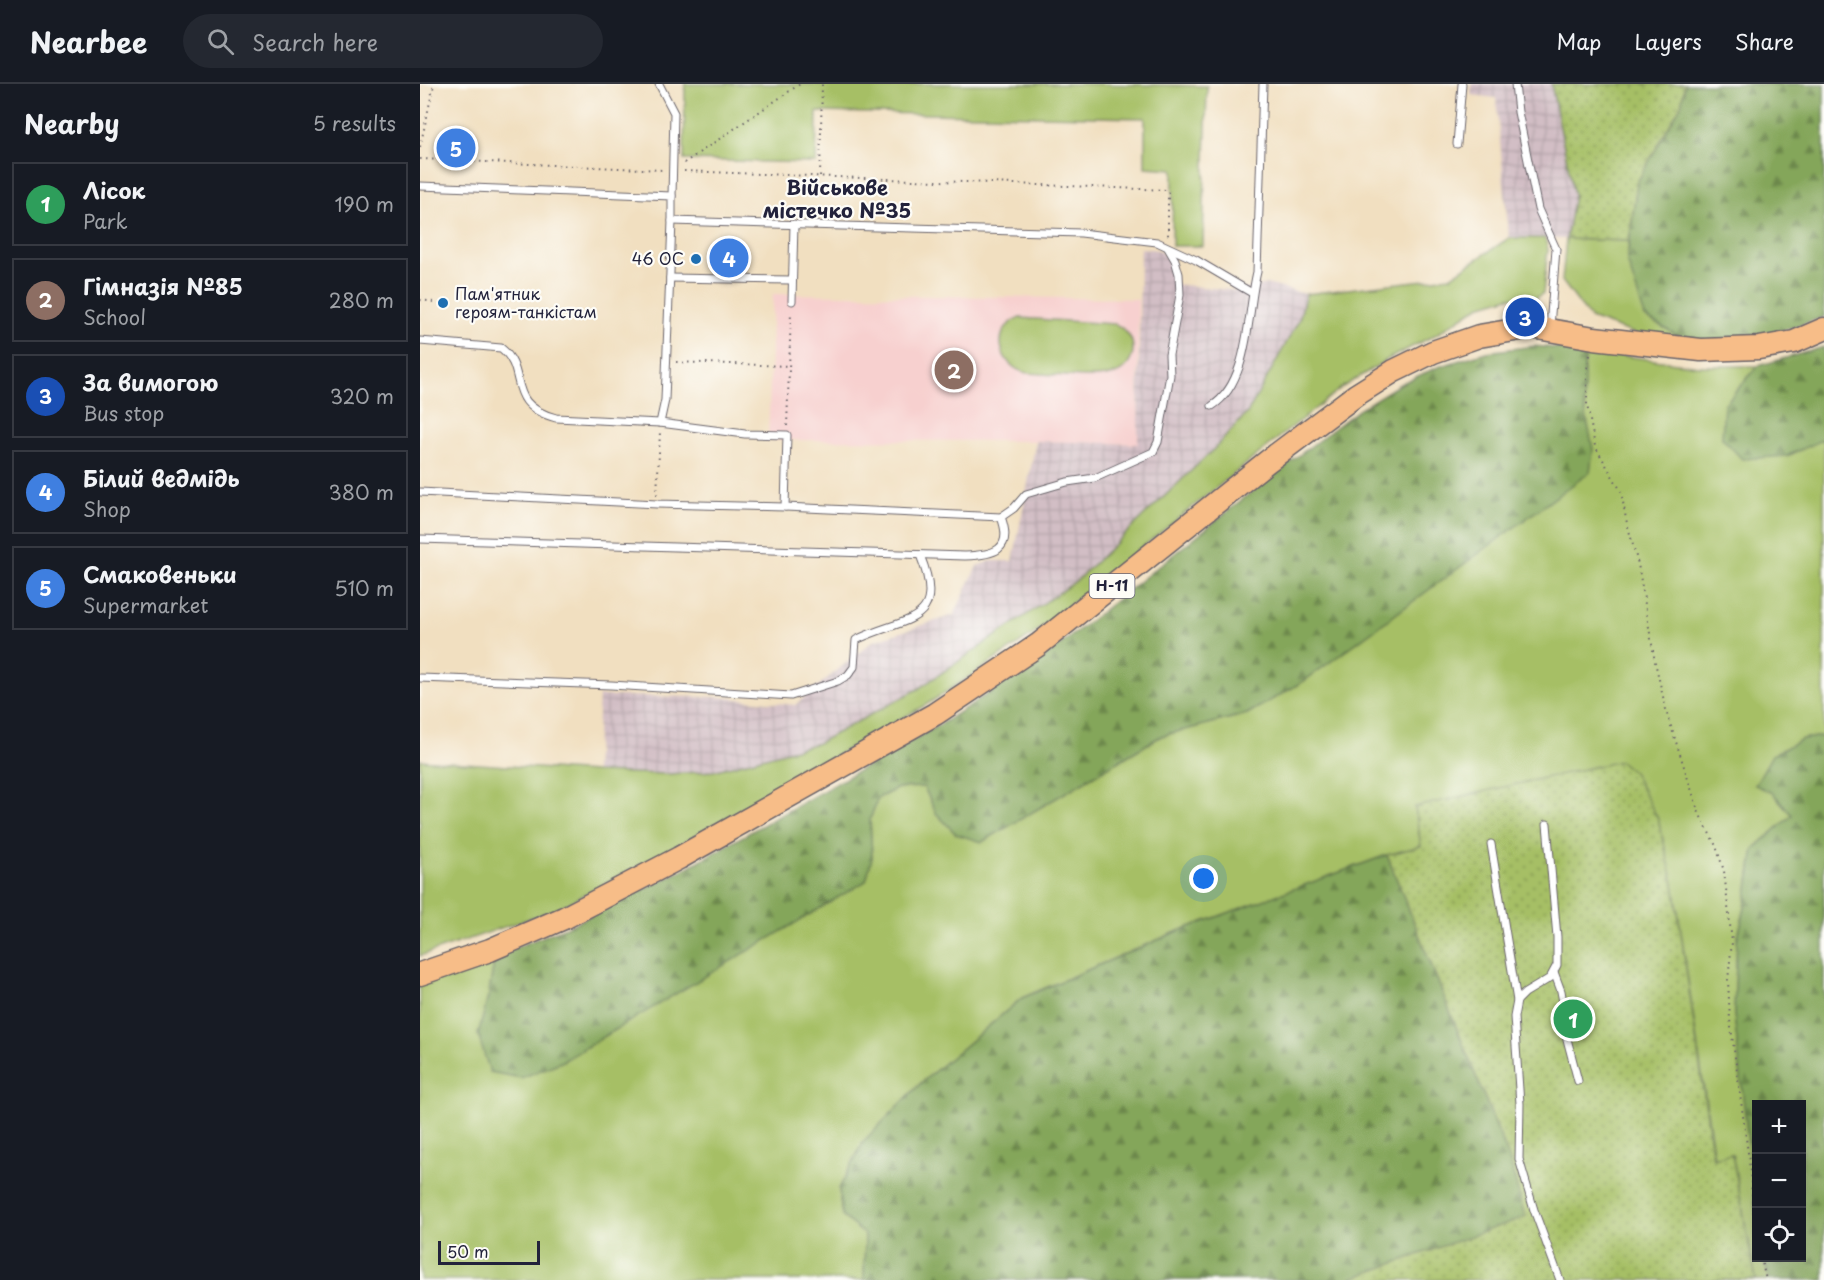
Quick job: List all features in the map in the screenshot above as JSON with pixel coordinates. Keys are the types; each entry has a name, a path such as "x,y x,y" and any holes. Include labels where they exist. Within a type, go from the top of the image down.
{"main road":[{"name":"Н-11","path":"420,974 490,950 564,918 679,858 935,714 1038,645 1268,461 1356,395 1394,371 1433,352 1479,336 1522,328 1550,329 1594,338 1701,350 1759,348 1794,342 1824,329"}],"lane":[{"path":"659,84 674,113 667,362 665,400 660,423"},
{"path":"1212,406 1222,400 1238,373 1245,347 1257,272 1263,84"},
{"path":"1457,144 1462,84"},
{"path":"1515,84 1518,112 1538,209 1556,249 1550,329"},
{"path":"420,186 672,196"},
{"path":"672,221 1081,233 1156,242 1196,260 1252,293"},
{"path":"792,301 794,224"},
{"path":"420,492 657,504 785,507 1001,517 1014,508 1026,494 1067,482 1095,478 1153,452 1158,442 1170,375 1169,355 1180,295 1177,267 1168,248"},
{"path":"670,278 792,280"},
{"path":"420,341 501,348 508,354 513,364 519,390 529,405 541,414 556,418 660,423 745,434 787,435 785,507"},
{"path":"420,539 965,556 992,554 999,550 1004,541 1005,529 1001,517"},
{"path":"420,678 611,685 791,696 838,681 848,675 854,667 856,640 915,618 928,605 929,580 921,555"},
{"path":"1517,1001 1525,993 1550,978 1557,965 1557,937 1547,824"},
{"path":"1491,844 1517,1001 1514,1017 1520,1104 1519,1159 1534,1210 1560,1280"},
{"path":"1554,972 1561,991 1567,1039 1578,1081"}],"path":[{"path":"420,147 434,84"},
{"path":"673,170 800,84"},
{"path":"820,176 822,84"},
{"path":"420,159 1168,190 1168,248"},
{"path":"420,300 434,302"},
{"path":"787,435 792,301"},
{"path":"1594,338 1587,370 1587,405 1595,446 1621,491 1638,564 1655,662 1667,714 1699,813 1716,846 1724,871 1732,942 1728,980 1730,1020 1753,1208"},
{"path":"667,362 789,366"},
{"path":"657,504 660,423"},
{"path":"1762,1262 1766,1280"}],"shaded area":[{"path":"1472,84 1551,84 1574,195 1566,239 1509,238 1496,98 1471,95"},
{"path":"1140,248 1159,250 1167,258 1172,270 1173,284 1240,291 1266,284 1306,294 1299,320 1248,412 1217,446 1076,581 918,689 818,743 713,771 669,774 595,772 599,696 718,697 795,705 873,641 954,615 977,566 991,561 1013,561 1036,441 1138,444"},
{"path":"773,294 1138,299 1138,444 1036,441 768,440"}],"green space":[{"path":"685,84 1207,86 1203,246 1172,246 1173,169 1145,167 1145,118 817,112 816,163 684,160"},
{"path":"1551,84 1685,84 1681,105 1637,182 1629,241 1566,239 1574,195"},
{"path":"1685,84 1824,84 1824,317 1758,337 1687,341 1645,317 1627,261 1637,182 1681,105"},
{"path":"1509,238 1545,238 1548,249 1543,293 1535,299 1509,297 1479,306 1435,335 1388,359 1341,388 1031,636 929,703 671,849 557,909 420,956 420,760 595,772 669,774 713,771 818,743 918,689 1076,581 1217,446 1248,412 1299,320 1306,294 1450,277"},
{"path":"1566,239 1629,241 1627,261 1687,341 1638,335 1590,318 1562,281"},
{"path":"1020,318 1115,324 1130,337 1133,345 1132,357 1122,370 1107,376 1085,377 1027,373 1009,363 1001,347 1004,330 1010,323"},
{"path":"1534,346 1587,351 1584,364 1584,405 1593,449 1590,472 1304,681 1247,714 1161,736 982,842 956,834 936,813 924,787 898,788 878,798 870,819 872,858 866,881 561,1062 521,1078 490,1072 478,1035 489,993 495,956 571,925 685,869 941,724 1046,656 1273,475 1361,408 1400,384 1438,367 1486,352"},
{"path":"1824,347 1824,439 1787,456 1742,459 1722,438 1724,405 1758,366"},
{"path":"1587,351 1699,366 1758,366 1724,405 1787,456 1824,439 1824,736 1802,739 1755,784 1773,793 1792,815 1754,849 1745,908 1737,940 1734,1014 1752,1160 1752,1259 1732,1154 1714,1158 1674,884 1415,807 1421,846 1387,855 1181,930 1022,998 922,1082 864,1141 839,1189 842,1215 865,1235 864,1280 420,1280 420,983 495,956 489,993 561,1062 617,1029 872,858 870,819 878,798 898,788 924,787 936,813 982,842 1161,736 1247,714 1304,681 1587,424 1583,388"},
{"path":"1824,736 1824,1280 1769,1280 1765,1262 1806,1262 1806,1100 1752,1100 1752,1179 1734,1014 1737,940 1745,908 1754,849 1792,815 1773,793 1755,785 1772,755 1802,739"},
{"path":"1620,761 1633,772 1658,819 1674,884 1713,1158 1732,1154 1756,1280 1347,1280 1525,1217 1509,1158 1387,855 1421,846 1415,807"},
{"path":"1387,855 1509,1158 1526,1217 1347,1280 864,1280 865,1235 842,1216 839,1189 864,1141 922,1082 1022,998 1181,930"},
{"path":"1753,1262 1765,1262 1769,1280 1756,1280"}],"place":[{"name":"Смаковеньки","path":"456,148"},
{"name":"Білий ведмідь","path":"729,258"},
{"name":"46 ОС","path":"696,259"},
{"name":"Пам'ятник героям-танкістам","path":"443,303"},
{"name":"За вимогою","path":"1525,317"},
{"name":"Гімназія №85","path":"954,370"},
{"name":"Лісок","path":"1573,1019"}],"district":[{"name":"Військове містечко №35","path":"837,200"}]}
